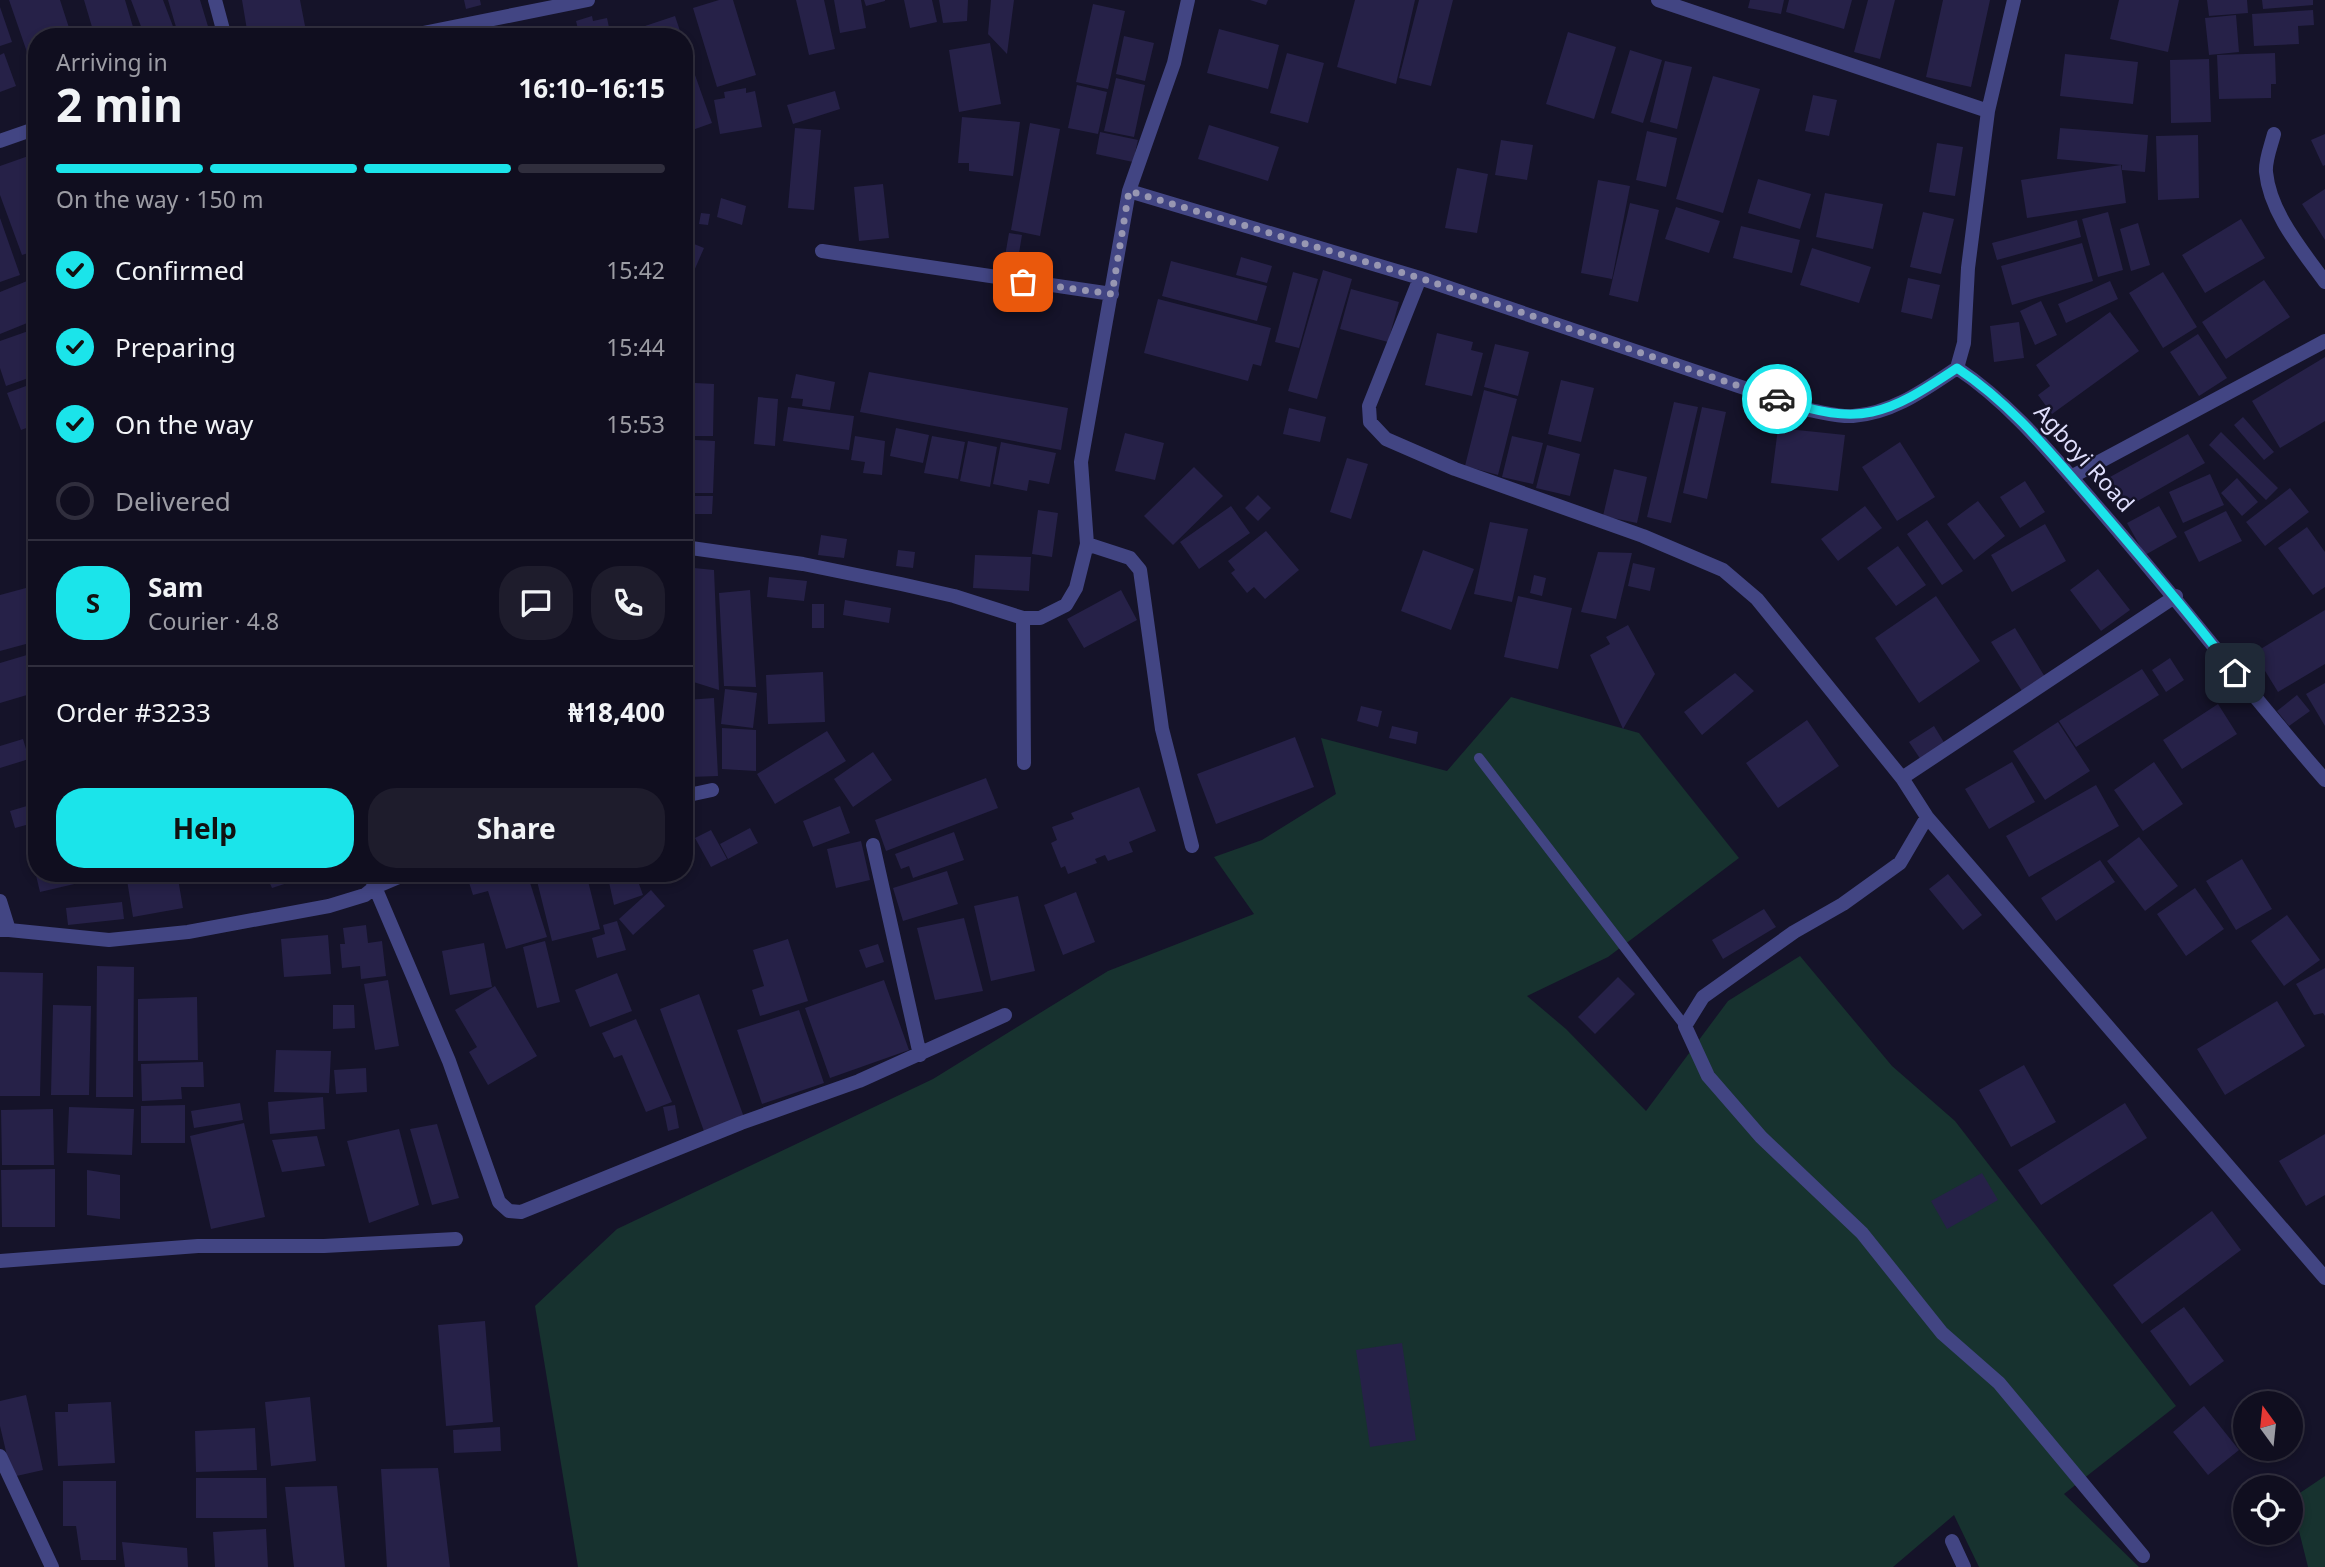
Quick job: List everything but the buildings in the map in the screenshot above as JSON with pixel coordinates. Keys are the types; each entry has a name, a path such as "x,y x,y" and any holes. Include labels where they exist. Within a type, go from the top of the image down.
{"street":[{"path":"215,0 223,28"},
{"path":"448,28 588,0"},
{"path":"693,548 803,564 914,587 954,596 1023,618 1040,618 1066,604 1076,588 1087,544 1081,462 1129,191 1174,63 1188,0"},
{"path":"1658,0 1988,111"},
{"path":"1129,191 1420,278 1809,410 1851,416 1882,410 1901,404 1957,368 1964,343 1968,268 1988,111 2014,0"},
{"path":"0,141 28,131"},
{"path":"2274,134 2266,169 2272,197 2287,227 2325,282"},
{"path":"822,251 1112,294"},
{"path":"1420,278 1369,406 1370,422 1386,439 1455,469 1643,536 1723,570 1757,599 1902,778 1927,817 2325,1278"},
{"path":"2071,477 2325,341"},
{"name":"Agboyi Road","path":"1957,368 1988,389 2071,477 2176,596 2265,711 2325,780"},
{"path":"1087,544 1130,558 1140,570 1162,729 1192,846"},
{"path":"1902,778 2176,596"},
{"path":"1023,618 1024,764"},
{"path":"693,794 712,790"},
{"path":"1927,817 1900,863 1843,904 1794,932 1703,998 1685,1026 1708,1076 1761,1137 1862,1233 1942,1332 1998,1383 2143,1556"},
{"path":"873,845 920,1055"},
{"path":"0,901 5,930 109,940 188,932 329,906 365,895 371,882"},
{"path":"373,882 449,1061 499,1202 509,1211 521,1213 741,1123 859,1081 1005,1015"},
{"path":"0,1261 198,1246 324,1246 456,1239"},
{"path":"0,1456 52,1567"},
{"path":"1952,1541 1964,1567"}],"lane":[{"path":"1479,758 1685,1026"}],"green space":[{"path":"1511,697 1639,733 1739,858 1608,957 1527,996 1566,1029 1646,1111 1728,1001 1800,956 1892,1066 1955,1121 2176,1406 2064,1494 2139,1567 1979,1567 1954,1515 1893,1567 578,1567 535,1306 617,1229 933,1079 1108,971 1254,914 1214,857 1262,840 1336,794 1321,738 1447,771"},
{"path":"2325,1476 2325,1567 2308,1567 2302,1545 2303,1491"}],"way so far":[{"path":"1023,282 1112,294 1129,191 1420,278 1777,399"}],"route":[{"path":"1777,399 1809,410 1851,416 1901,404 1957,368 1988,389 2022,422 2176,596 2235,673"}]}
